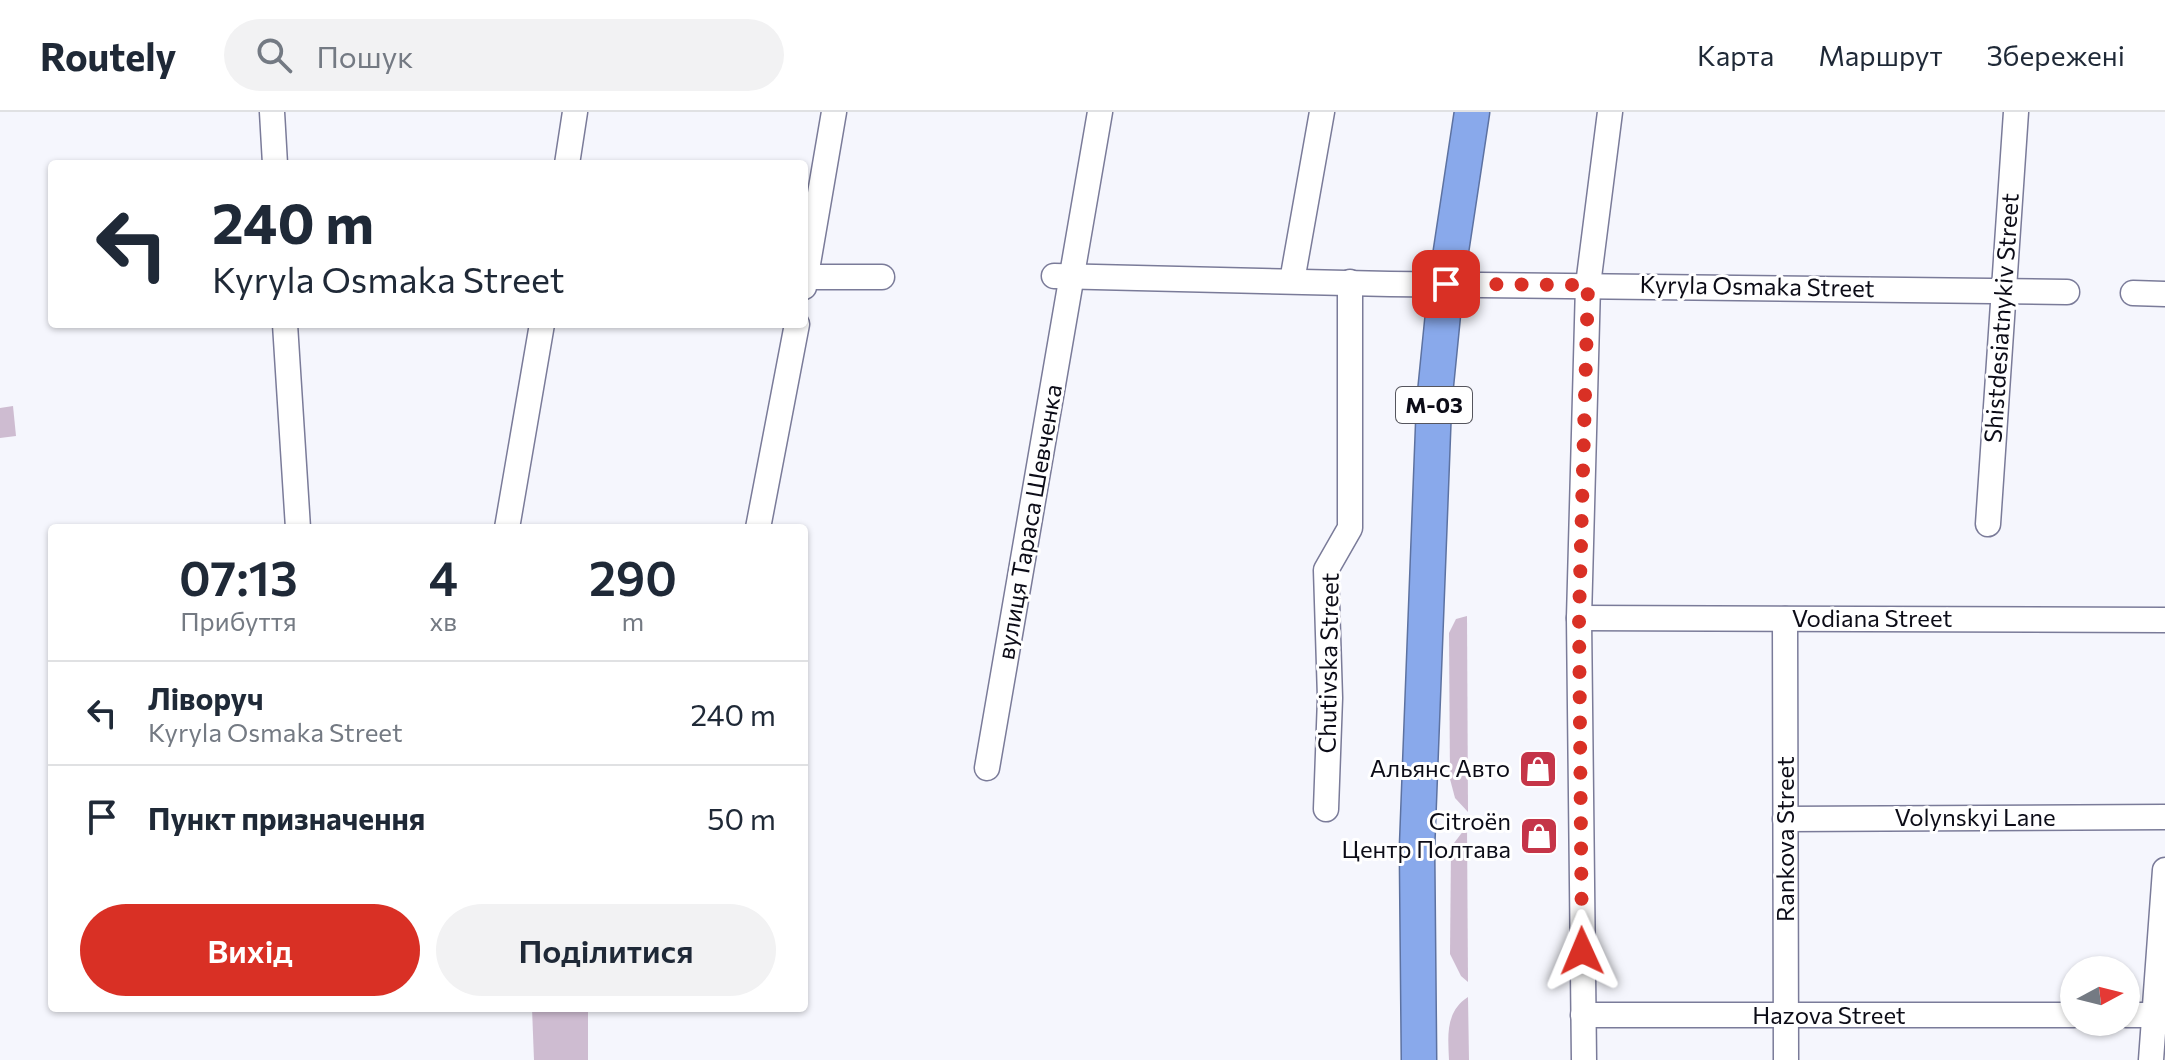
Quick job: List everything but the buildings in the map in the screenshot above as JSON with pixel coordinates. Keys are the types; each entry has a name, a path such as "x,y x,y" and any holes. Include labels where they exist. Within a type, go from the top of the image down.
{"highway":[{"name":"М-03","path":"1419,1060 1418,840 1434,404 1446,284 1472,112"}],"street":[{"path":"272,112 275,160"},
{"path":"568,160 575,112"},
{"path":"808,263 834,112"},
{"name":"вулиця Тараса Шевченка","path":"987,768 1063,277 1100,112"},
{"path":"1292,281 1322,112"},
{"path":"1584,1060 1579,618 1588,285 1610,112"},
{"name":"Shistdesiatnykiv Street","path":"1988,524 2016,112"},
{"path":"808,280 882,277"},
{"name":"Kyryla Osmaka Street","path":"1063,277 2067,292"},
{"name":"Chutivska Street","path":"1326,809 1330,698 1326,570 1350,528 1350,282"},
{"path":"2133,293 2165,294"},
{"path":"285,328 298,524"},
{"path":"508,524 541,328"},
{"path":"759,524 796,328"},
{"name":"Vodiana Street","path":"1579,618 2165,620"},
{"name":"Rankova Street","path":"1785,619 1786,1060"},
{"name":"Volynskyi Lane","path":"1785,819 2165,817"},
{"path":"2151,1060 2165,870"},
{"name":"Hazova Street","path":"1583,1015 2060,1015"},
{"path":"2140,1015 2154,1015"}],"shaded area":[{"path":"13,406 16,436 0,438 0,408"},
{"path":"1467,616 1468,812 1455,798 1450,779 1449,633 1456,619"},
{"path":"1467,826 1468,982 1461,976 1450,954 1451,847"},
{"path":"1468,997 1469,1060 1449,1060 1452,1017"},
{"path":"532,1012 588,1012 588,1060 534,1060"}],"place":[{"name":"Альянс Авто","path":"1538,769"},
{"name":"Citroën Центр Полтава","path":"1539,836"}],"route":[{"path":"1446,284 1588,285 1579,618 1582,951"}]}
